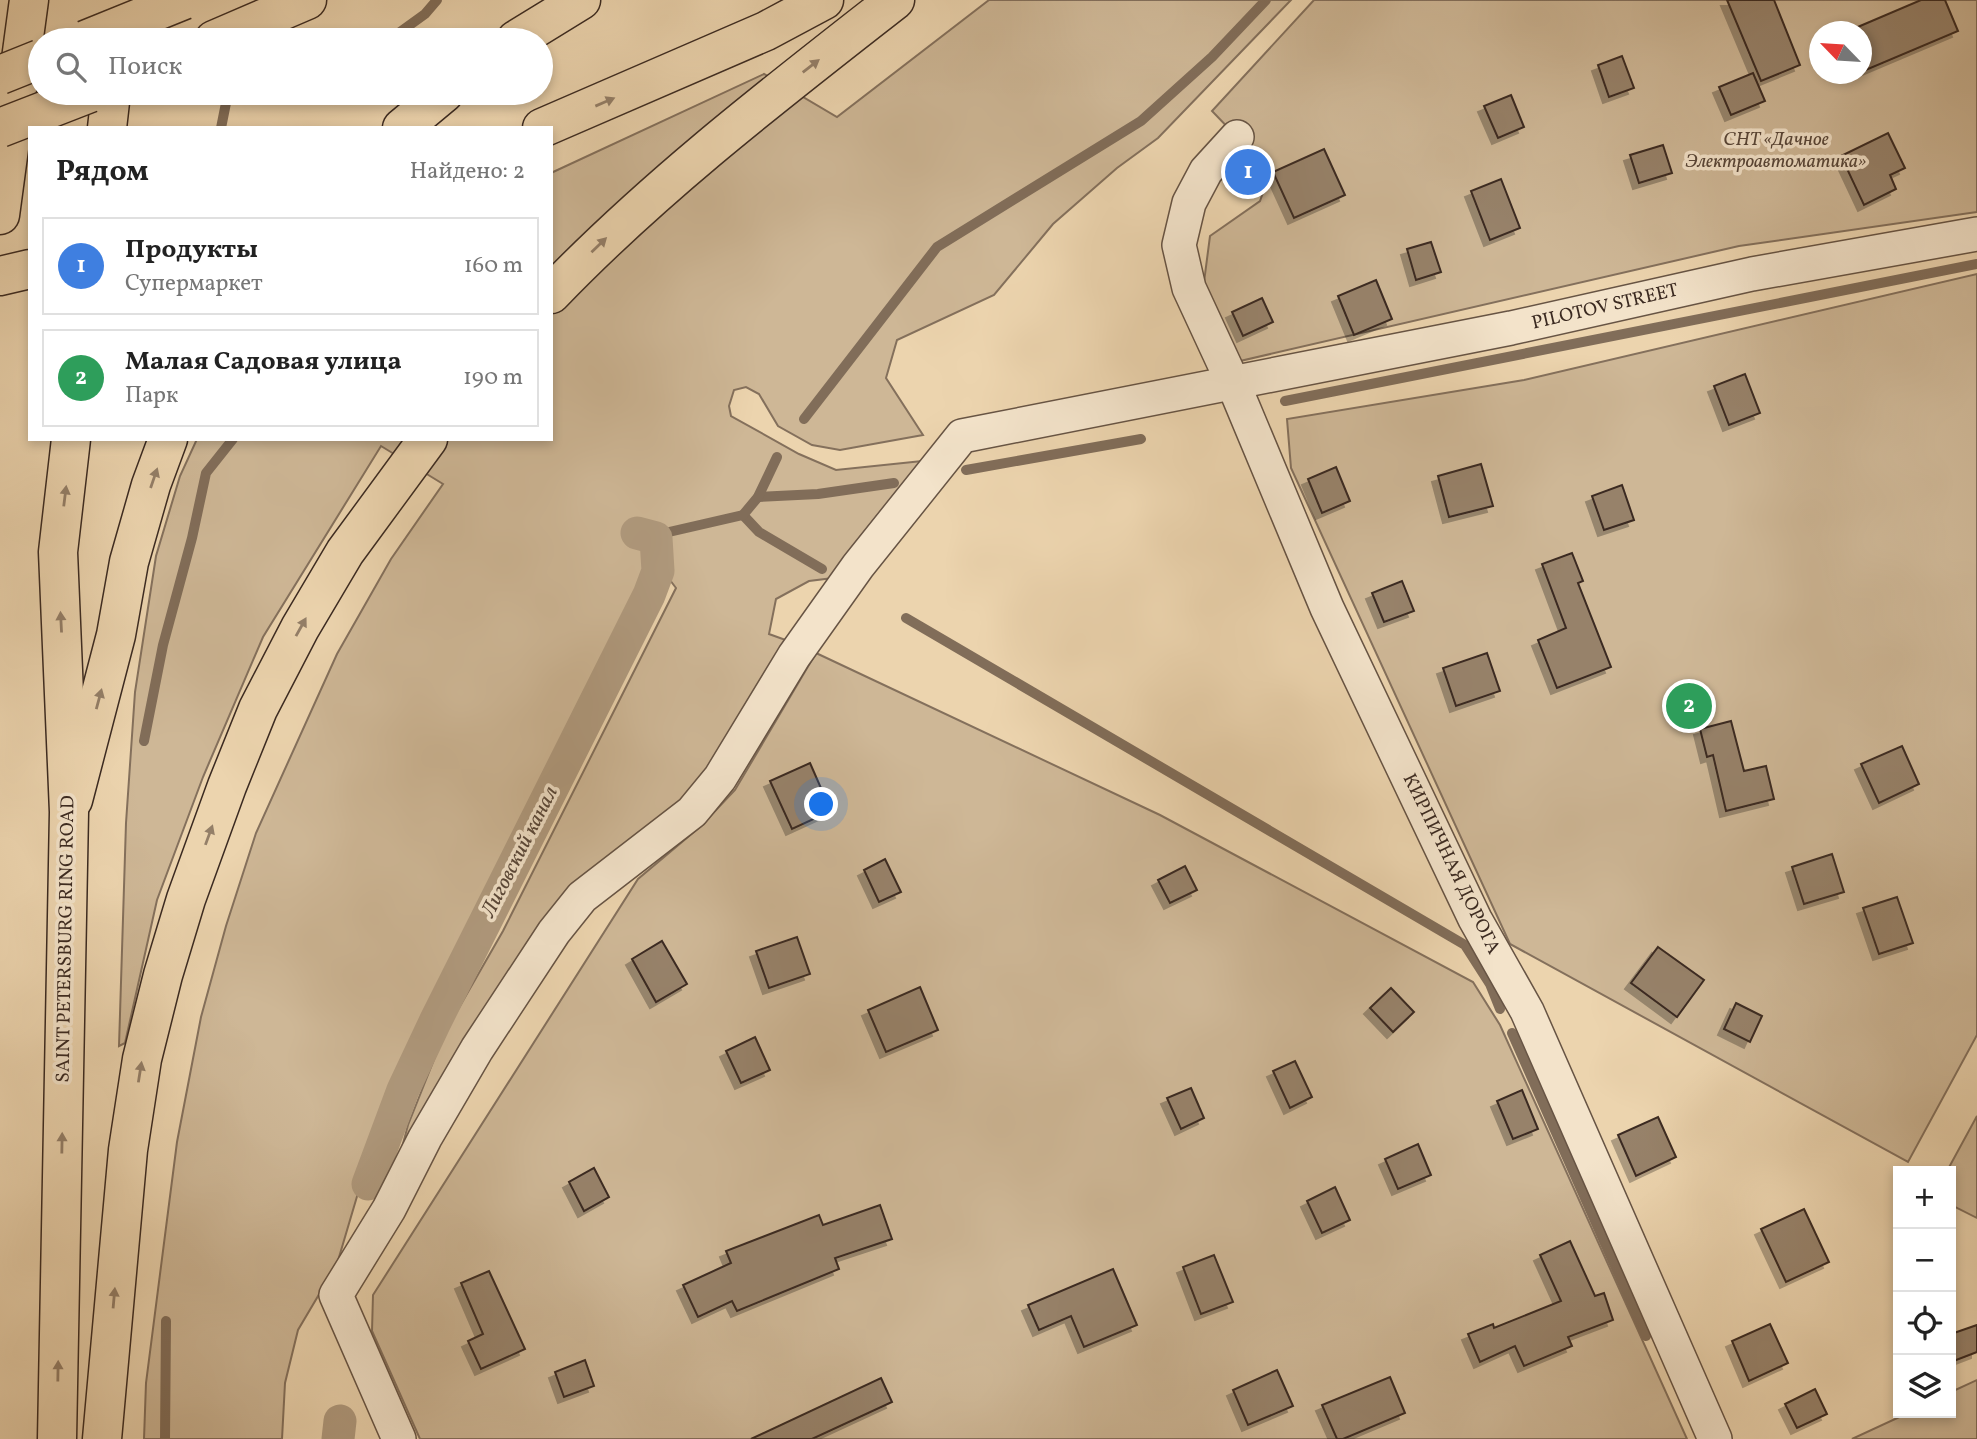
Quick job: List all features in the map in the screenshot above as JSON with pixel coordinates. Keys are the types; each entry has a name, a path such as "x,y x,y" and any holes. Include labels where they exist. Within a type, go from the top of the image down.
{"main road":[{"path":"0,215 29,0"},
{"path":"120,28 124,0"},
{"path":"115,28 184,0"},
{"path":"242,28 307,0"},
{"path":"536,28 581,0"},
{"path":"547,126 766,31 824,0"},
{"path":"553,292 596,247 658,191 895,0"},
{"path":"0,75 28,64"},
{"path":"0,128 59,105"},
{"path":"107,126 110,105"},
{"path":"404,126 430,105"},
{"path":"0,276 28,269"},
{"name":"SAINT PETERSBURG RING ROAD","path":"57,1439 69,812 58,552 72,441"},
{"path":"69,812 116,635 129,562 167,441"},
{"path":"102,1439 128,1150 142,1059 178,924 227,786 258,709 300,628 345,552 426,441"}],"street":[{"name":"КИРПИЧНАЯ ДОРОГА","path":"1237,136 1206,171 1189,204 1179,245 1189,288 1233,383 1327,608 1475,919 1527,1011 1715,1439"},
{"name":"PILOTOV STREET","path":"399,1439 336,1295 389,1209 425,1138 477,1049 554,932 582,897 692,812 720,778 802,660 858,566 962,436 1511,328 1752,274 1977,234"}],"green space":[{"path":"989,0 1291,0 1158,138 1117,168 1053,224 994,295 897,340 886,378 923,435 840,450 812,445 778,426 759,394 746,387 734,390 729,406 731,416 799,454 836,470 932,460 833,578 809,581 776,599 769,634 794,643 713,774 635,843 393,1181 408,1125 445,1032 503,931 676,588 657,563 387,1095 337,1264 298,1330 285,1383 282,1439 144,1439 146,1383 177,1142 201,1017 226,926 256,833 337,654 391,559 443,484 381,446 263,637 203,777 157,900 125,1043 119,1046 126,823 135,692 156,556 180,476 196,441 553,441 553,172 764,74 837,117"},
{"name":"СНТ «Дачное Электроавтоматика»","path":"1314,0 1977,0 1977,212 1739,246 1240,361 1204,282 1210,236 1260,201 1269,175 1212,111"},
{"path":"1977,274 1977,1035 1908,1162 1510,944 1291,468 1287,419 1524,380"},
{"path":"816,653 1160,815 1473,982 1500,1025 1687,1439 420,1439 372,1331 373,1295 638,879 701,826 735,790"},
{"path":"1977,1116 1977,1218 1956,1208 1956,1166 1950,1166"},
{"path":"1977,1380 1977,1439 1852,1439 1897,1418 1956,1418 1956,1390"}],"building":[{"path":"1727,0 1774,0 1800,65 1761,81"},
{"path":"1921,0 1945,0 1958,31 1872,67 1872,21"},
{"path":"1622,56 1634,88 1609,97 1598,65"},
{"path":"1753,73 1765,101 1731,115 1719,87"},
{"path":"1511,95 1524,127 1498,138 1484,106"},
{"path":"1888,133 1905,168 1890,175 1896,189 1864,205 1841,156"},
{"path":"1663,145 1672,173 1639,183 1630,155"},
{"path":"1324,149 1345,195 1294,218 1273,172"},
{"path":"1501,179 1520,228 1490,240 1471,191"},
{"path":"1431,242 1441,272 1416,280 1407,249"},
{"path":"1376,280 1392,319 1354,335 1338,296"},
{"path":"1262,298 1273,322 1243,336 1232,312"},
{"path":"1745,374 1760,413 1729,425 1714,386"},
{"path":"1481,464 1493,506 1449,517 1438,476"},
{"path":"1336,467 1350,501 1322,513 1308,479"},
{"path":"1622,485 1634,520 1604,530 1592,496"},
{"path":"1572,553 1583,581 1578,583 1611,667 1557,688 1538,640 1566,628 1542,564"},
{"path":"1402,581 1414,611 1384,622 1372,593"},
{"path":"1487,653 1500,691 1456,706 1443,668"},
{"path":"1731,721 1744,771 1766,766 1774,799 1726,811 1713,755 1707,757 1700,729"},
{"path":"1902,746 1919,784 1879,803 1861,764"},
{"path":"810,763 831,811 792,829 770,781"},
{"path":"1832,854 1844,892 1804,904 1792,867"},
{"path":"885,859 901,892 879,902 864,870"},
{"path":"1185,866 1197,890 1170,903 1158,880"},
{"path":"1897,897 1913,943 1879,954 1863,908"},
{"path":"797,937 810,974 769,988 756,951"},
{"path":"662,941 687,984 656,1002 632,959"},
{"path":"1658,947 1704,980 1677,1017 1631,983"},
{"path":"920,987 938,1030 886,1052 868,1010"},
{"path":"1391,988 1414,1012 1393,1032 1370,1008"},
{"path":"1736,1003 1762,1016 1750,1042 1724,1029"},
{"path":"755,1037 770,1070 741,1083 726,1051"},
{"path":"1295,1061 1312,1097 1290,1108 1273,1071"},
{"path":"1191,1088 1204,1118 1181,1129 1167,1098"},
{"path":"1522,1090 1538,1129 1513,1139 1497,1101"},
{"path":"1658,1117 1676,1157 1636,1176 1618,1135"},
{"path":"1418,1144 1431,1175 1398,1189 1385,1159"},
{"path":"594,1168 609,1197 584,1211 569,1182"},
{"path":"1335,1187 1350,1220 1322,1233 1307,1201"},
{"path":"880,1205 892,1239 835,1258 839,1269 737,1311 732,1301 698,1317 683,1285 731,1263 726,1251 819,1215 823,1225"},
{"path":"1804,1209 1829,1262 1786,1282 1761,1229"},
{"path":"1570,1241 1595,1296 1604,1293 1613,1320 1568,1337 1572,1346 1524,1366 1515,1346 1480,1362 1468,1334 1493,1324 1494,1328 1561,1301 1540,1255"},
{"path":"1214,1255 1233,1302 1201,1314 1183,1267"},
{"path":"1113,1269 1137,1325 1084,1347 1071,1316 1039,1330 1028,1305"},
{"path":"489,1271 525,1349 481,1369 468,1341 483,1334 461,1283"},
{"path":"1770,1324 1788,1363 1749,1381 1732,1341"},
{"path":"1977,1325 1977,1352 1956,1360 1956,1332"},
{"path":"585,1360 594,1386 564,1397 555,1372"},
{"path":"1277,1370 1293,1406 1248,1425 1233,1390"},
{"path":"1390,1377 1405,1413 1343,1439 1337,1439 1322,1405"},
{"path":"881,1378 892,1402 812,1439 751,1439"},
{"path":"1815,1389 1827,1414 1797,1428 1785,1404"}],"waterway":[{"path":"406,28 425,14 437,0"},
{"path":"804,419 937,247 1141,121 1212,57 1266,0"},
{"path":"221,126 226,105"},
{"path":"1285,401 1977,264"},
{"path":"966,470 1141,439"},
{"path":"144,741 163,645 192,538 206,473 231,441"},
{"path":"656,538 669,532 743,515 758,497 777,457"},
{"path":"758,497 818,494 894,483"},
{"path":"743,515 759,532 822,569"},
{"name":"Лиговский канал","path":"368,1184 403,1090 435,1022 649,595 658,571 656,538 637,533"},
{"path":"906,618 1465,945 1490,984 1500,1009"},
{"path":"1512,1033 1646,1336"},
{"path":"165,1439 166,1321"},
{"name":"Лиговский канал","path":"338,1439 340,1421"}],"place":[{"name":"Продукты","path":"1248,172"},
{"name":"Малая Садовая улица","path":"1689,706"}]}
